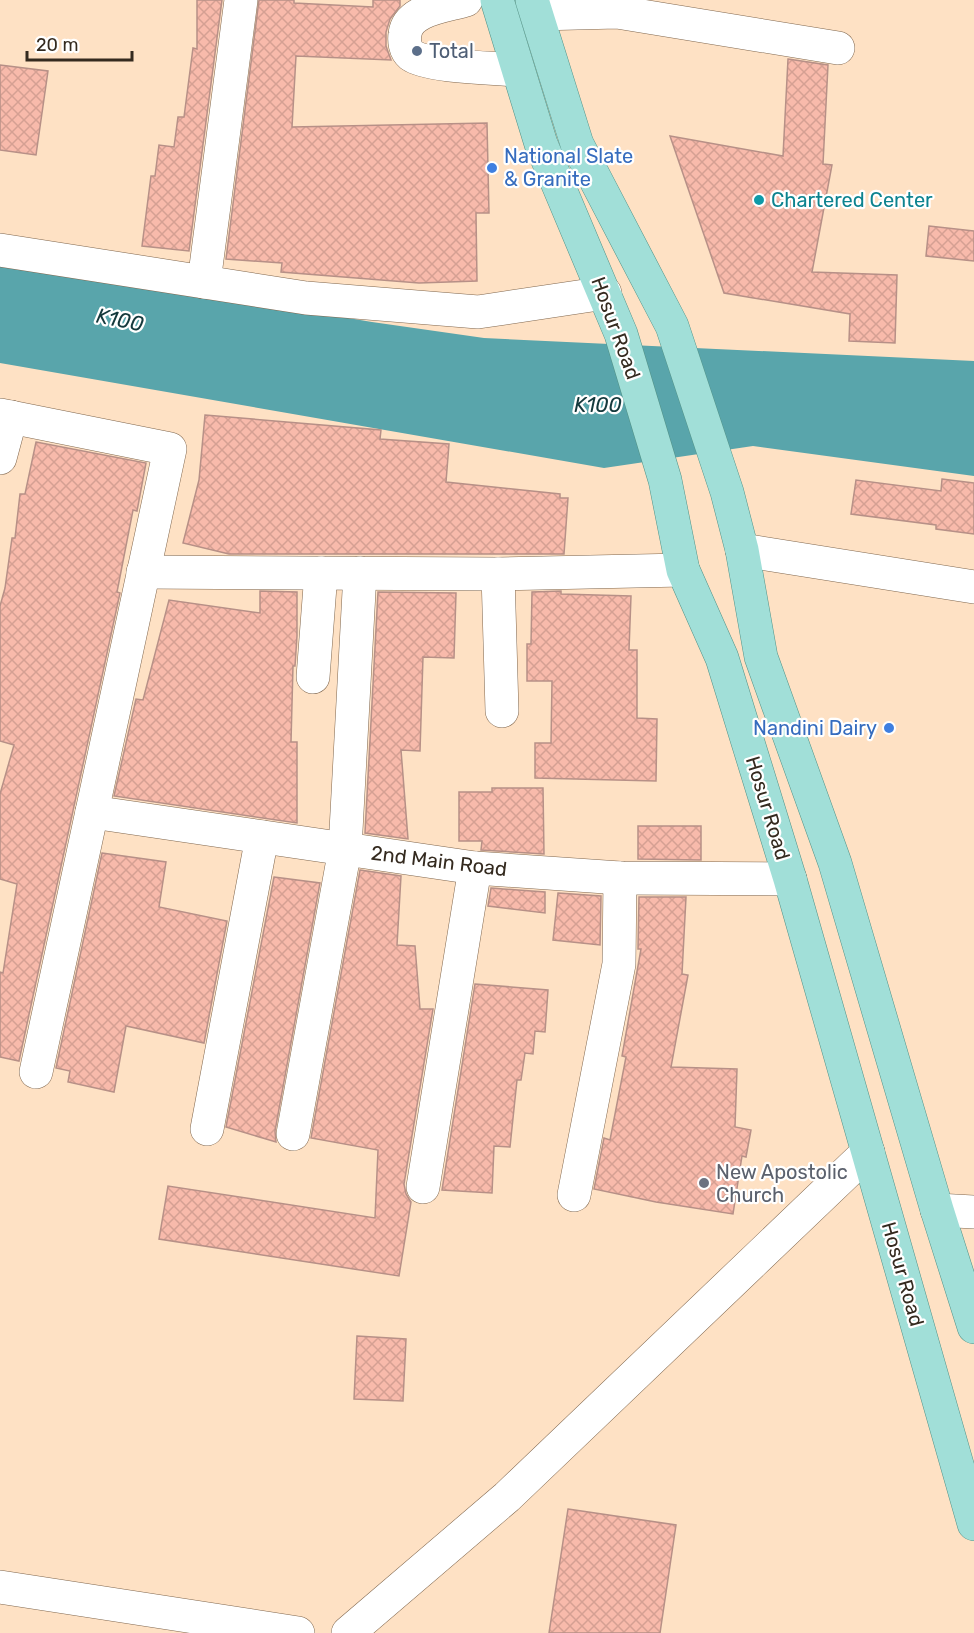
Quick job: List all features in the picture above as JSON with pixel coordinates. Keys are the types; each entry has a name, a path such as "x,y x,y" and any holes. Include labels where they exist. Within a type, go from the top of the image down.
{"main road":[{"name":"Hosur Road","path":"497,0 541,144 606,293 621,334 665,480 683,570 722,658 790,879 974,1524"},
{"path":"535,7 577,144 672,326 727,492 742,550 761,657 835,863 937,1210 966,1279 974,1327"}],"street":[{"path":"204,282 241,0"},
{"path":"466,0 414,17 405,28 405,47 411,55 436,62 517,70"},
{"path":"535,7 617,12 838,48"},
{"path":"0,250 306,298 478,312 606,293"},
{"path":"0,458 5,416 170,449 36,1072"},
{"path":"742,550 974,588"},
{"path":"143,572 498,574 683,570"},
{"path":"313,677 321,573"},
{"path":"293,1134 345,849 360,573"},
{"path":"498,574 502,711"},
{"name":"2nd Main Road","path":"92,812 475,868 620,878 790,879"},
{"path":"207,1129 262,837"},
{"path":"423,1187 475,868"},
{"path":"574,1195 619,964 620,878"},
{"path":"348,1633 507,1497 868,1152"},
{"path":"937,1210 974,1212"},
{"path":"0,1587 298,1633"}],"water":[{"name":"K100","path":"0,260 372,322 484,338 974,361 974,476 753,446 604,468 0,363"}],"building":[{"path":"197,0 222,0 189,251 142,246 151,176 155,176 159,145 174,147 178,117 184,117 193,48 197,49"},
{"path":"259,0 294,0 294,3 373,7 373,0 400,0 400,6 390,19 386,32 386,46 391,60 296,56 292,127 487,123 489,213 476,213 477,281 419,283 281,272 282,263 226,259"},
{"name":"Chartered Center","path":"788,59 828,65 823,164 832,165 812,272 897,275 895,343 849,341 850,314 724,293 670,136 783,156"},
{"path":"0,65 48,71 36,155 0,150"},
{"path":"929,226 974,231 974,261 926,256"},
{"path":"205,415 381,430 380,439 449,444 446,482 560,494 560,498 568,498 564,554 229,554 183,543 199,480"},
{"path":"36,442 146,463 137,511 133,510 117,592 120,593 19,1061 0,1057 0,972 3,973 17,884 0,879 0,794 14,745 0,741 0,606 12,538 15,538 20,494 25,494"},
{"path":"942,479 974,483 974,534 936,529 936,525 851,514 856,480 941,491"},
{"path":"260,591 297,592 291,742 297,742 297,823 114,796 136,699 143,700 169,600 260,613"},
{"path":"561,591 561,594 631,596 629,650 637,650 637,718 657,719 656,781 535,778 535,743 551,743 552,681 527,681 527,644 531,644 532,592"},
{"path":"378,592 456,593 454,658 423,657 420,751 401,750 408,839 365,833"},
{"path":"492,788 543,788 544,854 481,850 482,841 459,841 459,792 492,792"},
{"path":"638,826 701,826 701,860 638,859"},
{"path":"102,853 166,862 159,907 227,921 204,1043 126,1026 114,1092 68,1082 70,1071 56,1068"},
{"path":"360,870 401,876 397,945 415,946 420,1009 433,1009 404,1184 411,1202 399,1276 159,1239 168,1186 375,1218 378,1150 311,1138"},
{"path":"274,877 320,883 275,1131 276,1142 226,1127"},
{"path":"491,888 545,892 545,913 488,906"},
{"path":"558,893 601,896 600,945 553,940"},
{"path":"639,897 686,897 682,974 688,975 671,1067 737,1069 735,1127 751,1130 746,1157 742,1156 733,1214 656,1202 594,1189 604,1138 610,1140 626,1057 622,1056 641,949 638,949"},
{"path":"475,984 548,990 545,1032 535,1031 533,1054 525,1053 521,1080 517,1080 510,1147 494,1146 492,1193 442,1190"},
{"path":"357,1336 406,1339 403,1401 354,1399"},
{"path":"568,1509 676,1525 660,1633 549,1633"}],"place":[{"name":"Total","path":"417,51"},
{"name":"National Slate & Granite","path":"492,168"},
{"name":"Chartered Center","path":"759,200"},
{"name":"Nandini Dairy","path":"889,728"},
{"name":"New Apostolic Church","path":"704,1183"}]}
